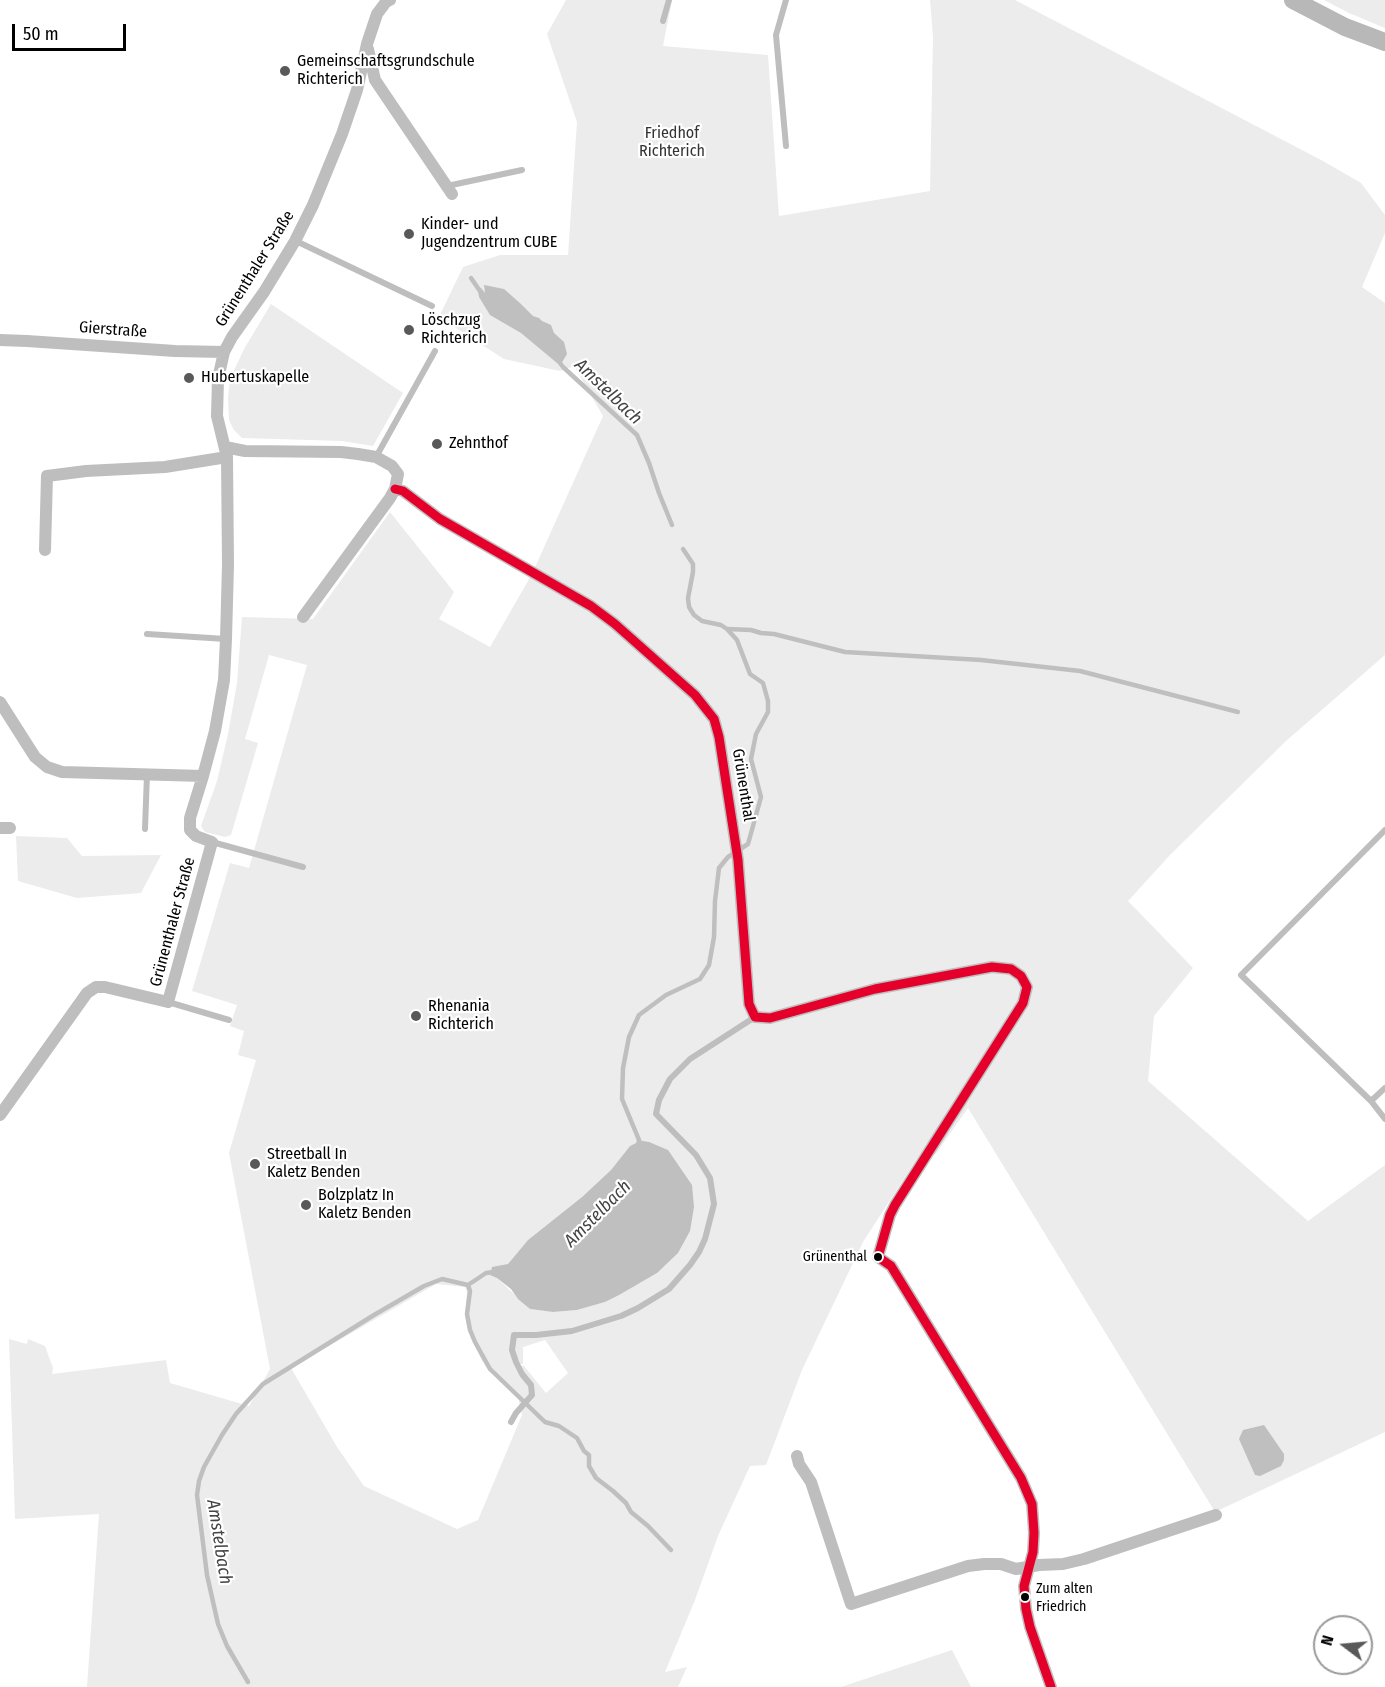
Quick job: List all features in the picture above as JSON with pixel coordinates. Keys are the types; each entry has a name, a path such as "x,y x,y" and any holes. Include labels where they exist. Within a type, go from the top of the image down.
{"main road":[{"path":"1293,0 1345,27 1385,42"}],"street":[{"name":"Grünenthaler Straße","path":"0,1115 87,993 96,987 105,987 168,1002 212,842 196,836 190,830 190,819 215,730 224,680 228,565 226,452 217,416 218,379 224,352 295,241 313,205 357,90 367,44 377,14 390,0"},
{"path":"367,44 375,80 449,190"},
{"name":"Gierstraße","path":"0,340 224,352"},
{"path":"45,550 47,476 86,471 165,467 226,452 341,452 376,457 392,466 398,474 395,489 303,617"},
{"name":"Grünenthal","path":"395,489 403,491 440,519 591,606 615,624 695,695 714,718 719,736 738,860 748,996 751,1012 755,1017"},
{"path":"0,702 5,719 35,757 47,767 62,772 203,776"},
{"path":"755,1017 770,1018 875,989 992,967 1011,969 1021,976 1026,987 1023,1003 895,1204 878,1257 891,1266 1022,1478 1032,1504 1034,1533 1024,1586 1026,1609 1051,1687"},
{"path":"797,1456 799,1464 811,1482 851,1604 968,1566 984,1563 1001,1564 1016,1569 1063,1564 1084,1559 1216,1515"}],"lane":[{"path":"663,21 669,0"},
{"path":"786,0 776,35 786,146"},
{"path":"449,190 522,170"},
{"path":"295,241 432,306"},
{"path":"376,457 435,351"},
{"path":"147,634 226,639"},
{"path":"145,829 147,774"},
{"path":"1385,830 1241,975 1371,1101 1385,1119"},
{"path":"212,842 303,867"},
{"path":"168,1002 229,1020"},
{"path":"511,1422 532,1395 531,1385 522,1374 512,1350 514,1335 536,1335 572,1330 621,1316 669,1289 686,1271 699,1252 705,1239 714,1204 710,1178 696,1155 656,1114 658,1100 670,1078 690,1059 755,1017"},
{"path":"1371,1101 1385,1088"}],"green space":[{"name":"Friedhof Richterich","path":"566,0 672,0 663,46 768,55 779,216 930,191 933,37 930,0 1015,0 1361,183 1385,215 1385,233 1362,287 1385,303 1385,655 1286,741 1170,855 1128,901 1193,968 1154,1016 1148,1081 1308,1221 1385,1165 1385,1432 1215,1512 968,1108 935,1155 927,1143 863,1242 802,1370 766,1465 750,1466 718,1536 695,1600 665,1672 687,1667 678,1687 87,1687 99,1514 15,1519 9,1339 27,1344 28,1339 45,1346 53,1368 52,1374 166,1360 170,1383 249,1406 270,1369 229,1153 256,1060 238,1055 244,1031 230,1026 237,1005 192,991 230,863 249,868 307,665 269,655 245,739 258,743 231,835 225,837 205,832 201,826 217,781 237,683 242,617 313,619 390,512 454,592 439,619 490,647 532,574 603,416 574,366 560,371 504,359 439,317 463,267 500,255 568,255 577,122 547,34","holes":["636,1143 657,1273 605,1302 577,1310 553,1312 530,1309 497,1278 528,1240 582,1197 611,1170 630,1146","436,1284 465,1287 467,1292 465,1315 469,1333 489,1371 518,1397 522,1415 478,1520 457,1529 364,1486 337,1447 291,1368","545,1340 568,1373 546,1393 524,1366 513,1364 523,1364 523,1347"]},
{"path":"1324,0 1385,0 1385,28 1349,13"},
{"path":"271,304 403,393 373,446 342,441 242,438 234,430 229,420 230,379 244,349"},
{"path":"16,836 67,838 82,856 161,855 141,893 77,898 18,881"},
{"path":"952,1650 971,1687 841,1687"}],"water":[{"path":"484,285 504,289 533,316 551,325 554,333 564,342 567,354 561,364 521,333 490,315 479,297 478,291 481,288 485,293"},
{"path":"637,1140 668,1150 692,1185 694,1207 690,1231 678,1253 657,1273 605,1302 577,1310 553,1312 530,1309 518,1299 511,1289 490,1275 492,1267 508,1264 528,1240 582,1197 611,1170"},
{"path":"1264,1425 1284,1454 1284,1460 1281,1466 1260,1476 1255,1475 1239,1439 1243,1430"}],"waterway":[{"name":"Amstelbach","path":"471,278 482,294"},
{"name":"Amstelbach","path":"557,359 637,435 672,525"},
{"name":"Amstelbach","path":"640,1145 622,1099 623,1068 629,1037 639,1015 666,995 700,979 709,965 714,937 719,868 728,857 748,844 761,797 751,759 756,734 768,712 768,701 763,683 750,674 737,640 721,625 702,621 689,607 688,598 693,564 683,549"},
{"path":"728,629 774,634 845,652 981,660 1080,671 1238,712"},
{"name":"Amstelbach","path":"248,1682 227,1646 218,1624 207,1575 197,1495 204,1467 222,1435 236,1414 263,1384 374,1315 424,1286 442,1279 468,1285 486,1273 494,1272"},
{"path":"468,1285 470,1291 467,1314 470,1330 490,1369 545,1422 559,1426 577,1438 589,1455 589,1466 596,1478 626,1503 631,1512 671,1550"}],"transit line":[{"path":"395,489 403,491 440,519 591,606 615,624 695,695 714,719 719,737 738,860 749,1004 755,1017 770,1018 875,989 992,967 1011,969 1021,976 1027,987 1023,1003 895,1205 878,1257 891,1266 1021,1478 1032,1504 1033,1552 1024,1586 1026,1609 1051,1687"}],"place":[{"name":"Gemeinschaftsgrundschule Richterich","path":"285,71"},
{"name":"Kinder- und Jugendzentrum CUBE","path":"409,234"},
{"name":"Löschzug Richterich","path":"409,330"},
{"name":"Hubertuskapelle","path":"189,378"},
{"name":"Zehnthof","path":"437,444"},
{"name":"Rhenania Richterich","path":"416,1016"},
{"name":"Streetball In Kaletz Benden","path":"255,1164"},
{"name":"Bolzplatz In Kaletz Benden","path":"306,1205"},
{"name":"Grünenthal","path":"878,1257"},
{"name":"Zum alten Friedrich","path":"1025,1597"}]}
